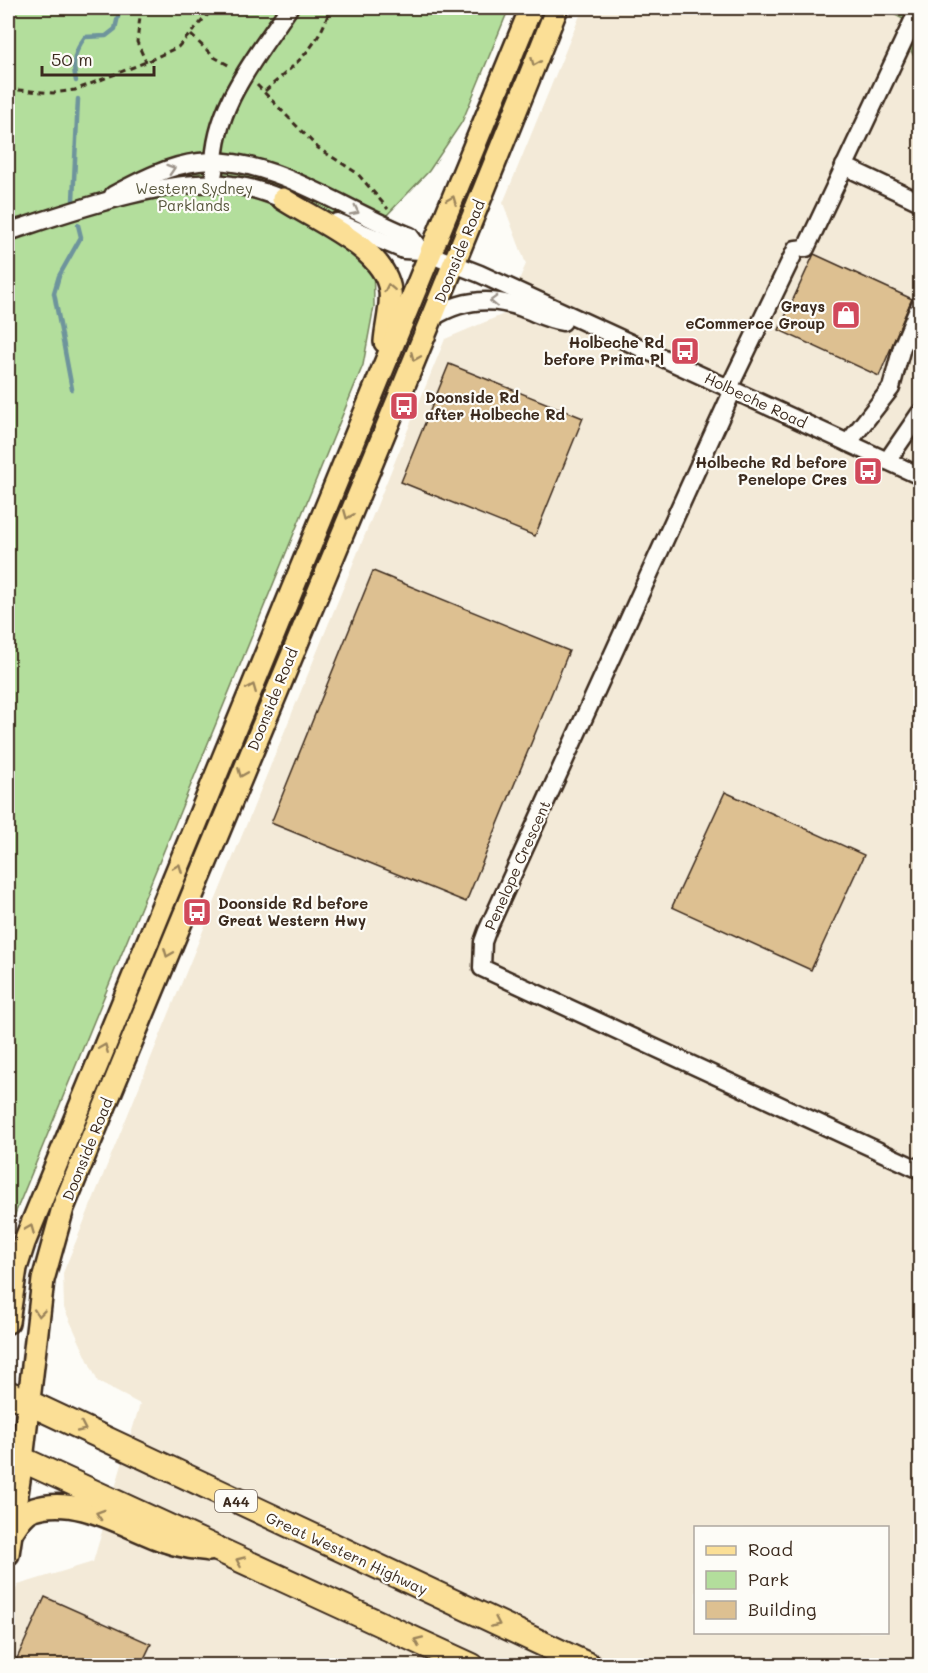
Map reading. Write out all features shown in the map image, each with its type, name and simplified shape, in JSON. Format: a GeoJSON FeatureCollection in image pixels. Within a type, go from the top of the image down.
{"type":"FeatureCollection","features":[{"type":"Feature","properties":{"kind":"highway","name":"Great Western Highway"},"geometry":{"type":"LineString","coordinates":[[8,1393],[590,1665]]}},
{"type":"Feature","properties":{"kind":"highway"},"geometry":{"type":"LineString","coordinates":[[15,1457],[472,1665]]}},
{"type":"Feature","properties":{"kind":"main road","name":"Doonside Road"},"geometry":{"type":"LineString","coordinates":[[8,1312],[24,1243],[382,366],[425,252],[531,8]]}},
{"type":"Feature","properties":{"kind":"main road","name":"Doonside Road"},"geometry":{"type":"LineString","coordinates":[[8,1554],[12,1532],[15,1457],[29,1403],[43,1280],[63,1208],[432,318],[557,8]]}},
{"type":"Feature","properties":{"kind":"main road"},"geometry":{"type":"LineString","coordinates":[[283,199],[369,254],[384,272],[391,298],[382,366]]}},
{"type":"Feature","properties":{"kind":"main road"},"geometry":{"type":"LineString","coordinates":[[12,1532],[21,1519],[34,1509],[74,1508],[108,1516],[169,1543],[216,1550]]}},
{"type":"Feature","properties":{"kind":"street"},"geometry":{"type":"LineString","coordinates":[[214,184],[213,161],[229,99],[289,8]]}},
{"type":"Feature","properties":{"kind":"street"},"geometry":{"type":"LineString","coordinates":[[731,389],[796,249],[806,248],[919,8]]}},
{"type":"Feature","properties":{"kind":"street"},"geometry":{"type":"LineString","coordinates":[[99,202],[141,180],[174,168],[213,161],[238,162],[267,170],[410,236],[425,252]]}},
{"type":"Feature","properties":{"kind":"street"},"geometry":{"type":"LineString","coordinates":[[844,166],[921,202]]}},
{"type":"Feature","properties":{"kind":"street"},"geometry":{"type":"LineString","coordinates":[[8,232],[99,202],[181,187],[214,184],[250,188],[283,199],[376,240],[404,250],[425,252]]}},
{"type":"Feature","properties":{"kind":"street","name":"Holbeche Road"},"geometry":{"type":"LineString","coordinates":[[425,252],[921,476]]}},
{"type":"Feature","properties":{"kind":"street","name":"Holbeche Road"},"geometry":{"type":"LineString","coordinates":[[432,318],[460,303],[504,302],[554,321],[590,326]]}},
{"type":"Feature","properties":{"kind":"street"},"geometry":{"type":"LineString","coordinates":[[848,443],[891,388],[902,347],[921,305]]}},
{"type":"Feature","properties":{"kind":"street","name":"Penelope Crescent"},"geometry":{"type":"LineString","coordinates":[[731,389],[487,931],[483,942],[482,968],[920,1170]]}},
{"type":"Feature","properties":{"kind":"street"},"geometry":{"type":"LineString","coordinates":[[887,461],[921,413]]}},
{"type":"Feature","properties":{"kind":"path"},"geometry":{"type":"LineString","coordinates":[[141,8],[137,42],[146,62]]}},
{"type":"Feature","properties":{"kind":"path"},"geometry":{"type":"LineString","coordinates":[[8,89],[53,93],[75,90],[178,47],[214,8]]}},
{"type":"Feature","properties":{"kind":"path"},"geometry":{"type":"LineString","coordinates":[[265,91],[299,61],[320,38],[330,8]]}},
{"type":"Feature","properties":{"kind":"path"},"geometry":{"type":"LineString","coordinates":[[191,35],[214,57],[265,91],[318,148],[357,173],[390,212]]}},
{"type":"Feature","properties":{"kind":"shaded area"},"geometry":{"type":"Polygon","coordinates":[[[583,8],[886,8],[903,19],[900,26],[920,70],[920,1665],[8,1666],[8,1610],[18,1585],[93,1562],[140,1404],[98,1382],[64,1308],[63,1273],[445,339],[504,314],[526,264],[503,203],[583,8]]]}},
{"type":"Feature","properties":{"kind":"green space","name":"Western Sydney Parklands"},"geometry":{"type":"Polygon","coordinates":[[[8,8],[509,8],[462,122],[429,171],[387,215],[373,246],[374,306],[363,365],[8,1231],[8,8]]]}},
{"type":"Feature","properties":{"kind":"green space"},"geometry":{"type":"Polygon","coordinates":[[[886,8],[920,8],[920,70],[900,26],[903,19],[886,8]]]}},
{"type":"Feature","properties":{"kind":"building","name":"Grays eCommerce Group"},"geometry":{"type":"Polygon","coordinates":[[[814,254],[912,299],[879,376],[779,330],[814,254]]]}},
{"type":"Feature","properties":{"kind":"building"},"geometry":{"type":"Polygon","coordinates":[[[449,364],[583,418],[535,536],[401,482],[449,364]]]}},
{"type":"Feature","properties":{"kind":"building"},"geometry":{"type":"Polygon","coordinates":[[[373,571],[569,651],[466,902],[271,823],[373,571]]]}},
{"type":"Feature","properties":{"kind":"building"},"geometry":{"type":"Polygon","coordinates":[[[725,792],[864,855],[811,970],[672,907],[725,792]]]}},
{"type":"Feature","properties":{"kind":"building"},"geometry":{"type":"Polygon","coordinates":[[[45,1597],[151,1644],[141,1665],[14,1665],[45,1597]]]}},
{"type":"Feature","properties":{"kind":"waterway"},"geometry":{"type":"LineString","coordinates":[[76,81],[75,58],[81,42],[85,37],[106,36],[115,29],[120,8]]}},
{"type":"Feature","properties":{"kind":"waterway"},"geometry":{"type":"LineString","coordinates":[[73,200],[78,99]]}},
{"type":"Feature","properties":{"kind":"waterway"},"geometry":{"type":"LineString","coordinates":[[72,389],[54,293],[59,276],[81,237],[78,225]]}},
{"type":"Feature","properties":{"kind":"place","name":"Grays eCommerce Group"},"geometry":{"type":"Point","coordinates":[846,315]}},
{"type":"Feature","properties":{"kind":"place","name":"Holbeche Rd before Prima Pl"},"geometry":{"type":"Point","coordinates":[685,351]}},
{"type":"Feature","properties":{"kind":"place","name":"Doonside Rd after Holbeche Rd"},"geometry":{"type":"Point","coordinates":[404,406]}},
{"type":"Feature","properties":{"kind":"place","name":"Holbeche Rd before Penelope Cres"},"geometry":{"type":"Point","coordinates":[868,471]}},
{"type":"Feature","properties":{"kind":"place","name":"Doonside Rd before Great Western Hwy"},"geometry":{"type":"Point","coordinates":[197,912]}}]}
